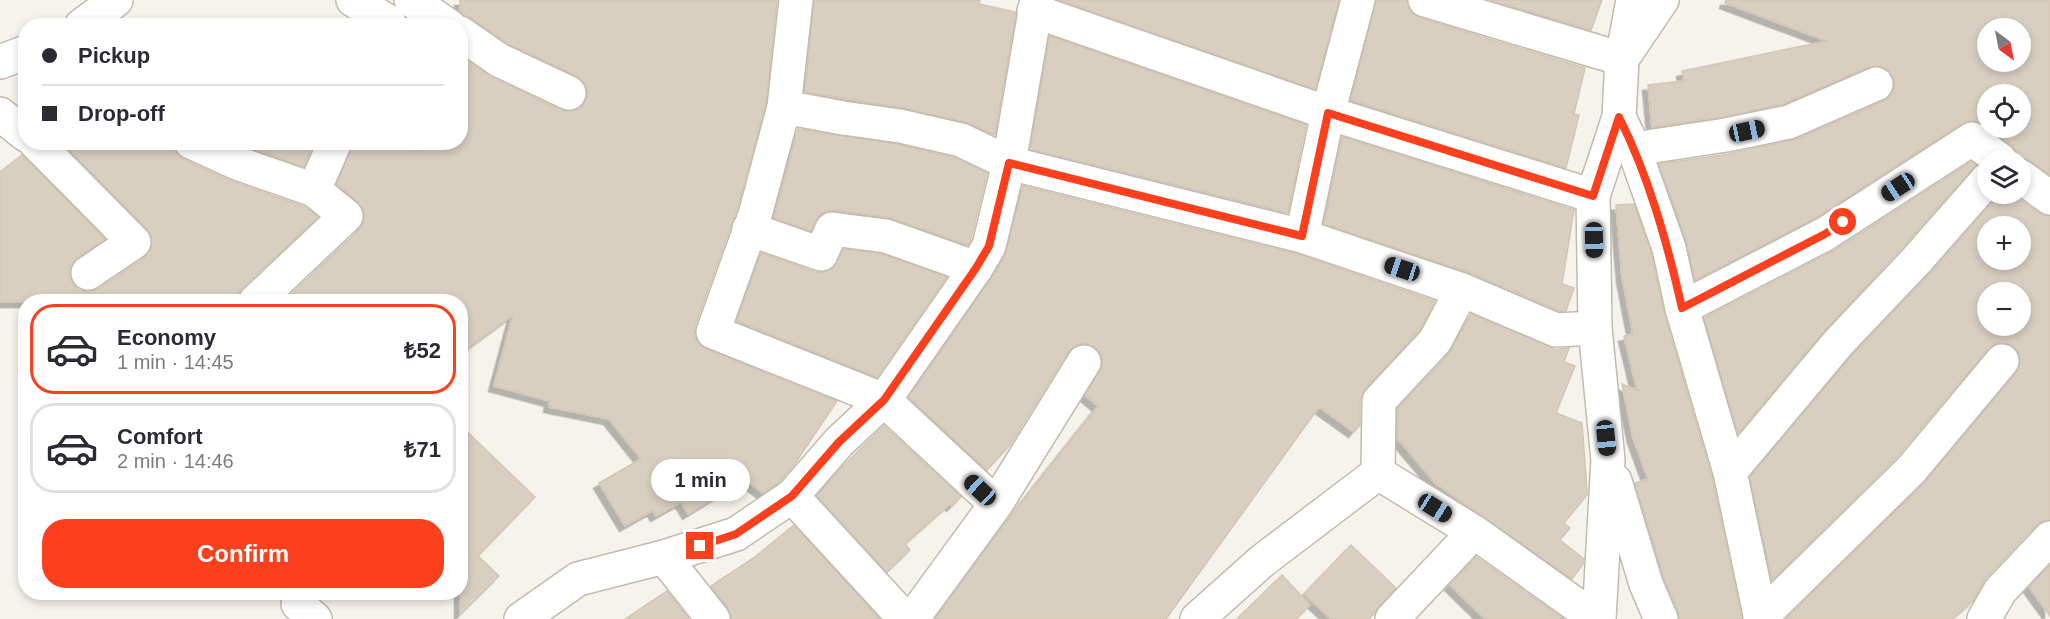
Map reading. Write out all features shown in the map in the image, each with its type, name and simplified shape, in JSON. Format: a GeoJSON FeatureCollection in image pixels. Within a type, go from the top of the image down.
{"type":"FeatureCollection","features":[{"type":"Feature","properties":{"kind":"street"},"geometry":{"type":"LineString","coordinates":[[92,18],[116,0]]}},
{"type":"Feature","properties":{"kind":"street"},"geometry":{"type":"LineString","coordinates":[[353,0],[419,18]]}},
{"type":"Feature","properties":{"kind":"street"},"geometry":{"type":"LineString","coordinates":[[796,0],[784,107],[749,229],[713,332],[884,400],[996,504]]}},
{"type":"Feature","properties":{"kind":"street"},"geometry":{"type":"LineString","coordinates":[[1302,236],[1328,113],[1358,0]]}},
{"type":"Feature","properties":{"kind":"street"},"geometry":{"type":"LineString","coordinates":[[1425,0],[1622,59]]}},
{"type":"Feature","properties":{"kind":"street"},"geometry":{"type":"LineString","coordinates":[[1598,619],[1608,460],[1595,328],[1593,196],[1619,117],[1622,59],[1633,0]]}},
{"type":"Feature","properties":{"kind":"street"},"geometry":{"type":"LineString","coordinates":[[1622,59],[1662,0]]}},
{"type":"Feature","properties":{"kind":"street"},"geometry":{"type":"LineString","coordinates":[[521,619],[578,579],[664,557],[736,534],[792,496],[839,442],[884,400],[989,246],[1009,163],[1035,5],[1328,113],[1593,196]]}},
{"type":"Feature","properties":{"kind":"street"},"geometry":{"type":"LineString","coordinates":[[468,38],[500,60],[569,93]]}},
{"type":"Feature","properties":{"kind":"street"},"geometry":{"type":"LineString","coordinates":[[0,62],[18,55]]}},
{"type":"Feature","properties":{"kind":"street"},"geometry":{"type":"LineString","coordinates":[[1634,148],[1726,135],[1789,122],[1876,84]]}},
{"type":"Feature","properties":{"kind":"street"},"geometry":{"type":"LineString","coordinates":[[784,107],[900,126],[961,140],[1009,163],[1302,236],[1462,290],[1556,330],[1595,328]]}},
{"type":"Feature","properties":{"kind":"street"},"geometry":{"type":"LineString","coordinates":[[0,114],[18,129]]}},
{"type":"Feature","properties":{"kind":"street"},"geometry":{"type":"LineString","coordinates":[[1619,117],[1634,148],[1668,248],[1682,308],[1730,472],[1761,619]]}},
{"type":"Feature","properties":{"kind":"street"},"geometry":{"type":"LineString","coordinates":[[1682,308],[1825,234],[1972,139],[1987,150]]}},
{"type":"Feature","properties":{"kind":"street"},"geometry":{"type":"LineString","coordinates":[[43,150],[134,242],[88,273]]}},
{"type":"Feature","properties":{"kind":"street"},"geometry":{"type":"LineString","coordinates":[[209,150],[237,163],[314,190],[346,216],[263,294]]}},
{"type":"Feature","properties":{"kind":"street"},"geometry":{"type":"LineString","coordinates":[[314,190],[332,150]]}},
{"type":"Feature","properties":{"kind":"street"},"geometry":{"type":"LineString","coordinates":[[2031,184],[2050,198]]}},
{"type":"Feature","properties":{"kind":"street"},"geometry":{"type":"LineString","coordinates":[[1730,472],[1839,342],[1915,262],[1977,192]]}},
{"type":"Feature","properties":{"kind":"street"},"geometry":{"type":"LineString","coordinates":[[749,229],[821,254],[832,229],[886,236],[976,268]]}},
{"type":"Feature","properties":{"kind":"street"},"geometry":{"type":"LineString","coordinates":[[1378,472],[1380,401],[1435,341],[1462,290]]}},
{"type":"Feature","properties":{"kind":"street"},"geometry":{"type":"LineString","coordinates":[[1761,619],[1911,470],[2002,361]]}},
{"type":"Feature","properties":{"kind":"street"},"geometry":{"type":"LineString","coordinates":[[912,619],[996,504],[1084,362]]}},
{"type":"Feature","properties":{"kind":"street"},"geometry":{"type":"LineString","coordinates":[[1608,460],[1646,584],[1660,619]]}},
{"type":"Feature","properties":{"kind":"street"},"geometry":{"type":"LineString","coordinates":[[1378,472],[1474,532],[1598,619]]}},
{"type":"Feature","properties":{"kind":"street"},"geometry":{"type":"LineString","coordinates":[[1197,619],[1262,561],[1378,472]]}},
{"type":"Feature","properties":{"kind":"street"},"geometry":{"type":"LineString","coordinates":[[792,496],[905,619]]}},
{"type":"Feature","properties":{"kind":"street"},"geometry":{"type":"LineString","coordinates":[[1392,619],[1474,532]]}},
{"type":"Feature","properties":{"kind":"street"},"geometry":{"type":"LineString","coordinates":[[1984,619],[2007,605],[2050,538]]}},
{"type":"Feature","properties":{"kind":"street"},"geometry":{"type":"LineString","coordinates":[[664,557],[713,619]]}},
{"type":"Feature","properties":{"kind":"building"},"geometry":{"type":"Polygon","coordinates":[[[460,0],[777,0],[766,104],[737,209],[695,326],[694,335],[698,343],[706,349],[837,401],[794,465],[779,482],[763,493],[744,479],[688,514],[681,502],[656,516],[653,510],[625,526],[599,483],[641,459],[609,419],[549,407],[550,401],[494,386],[513,315],[468,348],[468,294],[291,294],[359,230],[364,221],[364,211],[358,202],[337,184],[350,150],[468,150],[468,61],[491,77],[561,110],[571,112],[580,108],[586,101],[588,91],[584,82],[577,76],[508,44],[460,11],[460,0]]]}},
{"type":"Feature","properties":{"kind":"building"},"geometry":{"type":"Polygon","coordinates":[[[814,0],[980,0],[979,4],[1016,12],[995,135],[965,122],[904,108],[805,92],[814,0]]]}},
{"type":"Feature","properties":{"kind":"building"},"geometry":{"type":"Polygon","coordinates":[[[1059,0],[1339,0],[1315,89],[1059,0]]]}},
{"type":"Feature","properties":{"kind":"building"},"geometry":{"type":"Polygon","coordinates":[[[1376,0],[1407,0],[1411,12],[1420,18],[1585,68],[1574,114],[1579,115],[1566,168],[1351,100],[1376,0]]]}},
{"type":"Feature","properties":{"kind":"building"},"geometry":{"type":"Polygon","coordinates":[[[1490,0],[1602,0],[1591,30],[1490,0]]]}},
{"type":"Feature","properties":{"kind":"building"},"geometry":{"type":"Polygon","coordinates":[[[1726,0],[2050,0],[2050,175],[2031,161],[2031,150],[2016,150],[2002,138],[2031,138],[2031,84],[1977,84],[1977,122],[1973,120],[1962,123],[1816,218],[1695,280],[1687,242],[1659,164],[1729,154],[1797,139],[1884,101],[1891,95],[1895,86],[1893,77],[1888,69],[1879,66],[1869,67],[1783,104],[1723,117],[1652,127],[1648,85],[1684,81],[1682,71],[1827,41],[1725,3],[1726,0]]]}},
{"type":"Feature","properties":{"kind":"building"},"geometry":{"type":"Polygon","coordinates":[[[1050,36],[1306,125],[1288,213],[1030,149],[1050,36]]]}},
{"type":"Feature","properties":{"kind":"building"},"geometry":{"type":"Polygon","coordinates":[[[798,129],[897,144],[955,158],[987,173],[968,245],[888,217],[834,210],[822,213],[815,221],[811,231],[774,218],[798,129]]]}},
{"type":"Feature","properties":{"kind":"building"},"geometry":{"type":"Polygon","coordinates":[[[1342,137],[1574,210],[1562,284],[1574,288],[1566,311],[1559,311],[1468,272],[1324,224],[1342,137]]]}},
{"type":"Feature","properties":{"kind":"building"},"geometry":{"type":"Polygon","coordinates":[[[70,150],[174,150],[183,159],[231,181],[305,207],[318,217],[238,294],[18,294],[18,302],[0,302],[0,172],[22,155],[105,239],[71,264],[69,275],[79,290],[89,292],[98,289],[144,258],[151,249],[152,238],[147,229],[70,150]]]}},
{"type":"Feature","properties":{"kind":"building"},"geometry":{"type":"Polygon","coordinates":[[[258,150],[311,150],[304,167],[258,150]]]}},
{"type":"Feature","properties":{"kind":"building"},"geometry":{"type":"Polygon","coordinates":[[[1971,162],[1976,165],[1825,330],[1738,433],[1704,318],[1835,250],[1971,162]]]}},
{"type":"Feature","properties":{"kind":"building"},"geometry":{"type":"Polygon","coordinates":[[[1023,186],[1297,254],[1435,301],[1420,330],[1365,389],[1360,401],[1360,425],[1354,432],[1319,407],[1166,619],[935,619],[999,531],[1098,406],[1085,395],[1100,371],[1103,363],[1101,354],[1093,346],[1085,343],[1076,345],[1068,352],[1010,445],[987,470],[909,397],[1005,256],[1023,186]]]}},
{"type":"Feature","properties":{"kind":"building"},"geometry":{"type":"Polygon","coordinates":[[[1634,204],[1651,253],[1664,313],[1712,477],[1742,619],[1679,619],[1635,483],[1648,479],[1633,438],[1622,384],[1637,390],[1624,336],[1633,334],[1622,277],[1616,205],[1634,204]]]}},
{"type":"Feature","properties":{"kind":"building"},"geometry":{"type":"Polygon","coordinates":[[[1991,204],[2026,204],[2039,213],[2050,216],[2050,520],[2044,520],[2036,525],[1986,578],[1973,601],[1952,619],[1786,619],[1925,482],[2016,373],[2020,364],[2019,354],[2014,346],[2006,343],[1996,343],[1988,349],[1897,457],[1772,580],[1750,477],[1853,354],[1929,275],[1977,220],[1977,270],[2031,270],[2031,216],[1981,216],[1991,204]]]}},
{"type":"Feature","properties":{"kind":"building"},"geometry":{"type":"Polygon","coordinates":[[[844,249],[882,254],[947,277],[877,377],[737,321],[761,253],[823,273],[833,268],[844,249]]]}},
{"type":"Feature","properties":{"kind":"building"},"geometry":{"type":"Polygon","coordinates":[[[1471,314],[1554,348],[1554,350],[1569,348],[1564,362],[1575,366],[1556,413],[1582,423],[1587,490],[1587,495],[1564,523],[1570,528],[1560,540],[1584,559],[1572,579],[1435,483],[1397,438],[1398,408],[1449,354],[1471,314]]]}},
{"type":"Feature","properties":{"kind":"building"},"geometry":{"type":"Polygon","coordinates":[[[884,426],[961,497],[905,544],[910,550],[887,572],[817,496],[838,471],[884,426]]]}},
{"type":"Feature","properties":{"kind":"building"},"geometry":{"type":"Polygon","coordinates":[[[468,433],[535,497],[478,556],[499,576],[460,615],[460,600],[468,600],[468,433]]]}},
{"type":"Feature","properties":{"kind":"building"},"geometry":{"type":"Polygon","coordinates":[[[794,525],[880,619],[731,619],[728,607],[711,586],[755,557],[794,525]]]}},
{"type":"Feature","properties":{"kind":"building"},"geometry":{"type":"Polygon","coordinates":[[[1351,545],[1396,588],[1369,619],[1331,619],[1304,594],[1351,545]]]}},
{"type":"Feature","properties":{"kind":"building"},"geometry":{"type":"Polygon","coordinates":[[[1476,557],[1564,619],[1485,619],[1450,585],[1476,557]]]}},
{"type":"Feature","properties":{"kind":"building"},"geometry":{"type":"Polygon","coordinates":[[[2050,565],[2050,616],[2029,587],[2050,565]]]}},
{"type":"Feature","properties":{"kind":"building"},"geometry":{"type":"Polygon","coordinates":[[[1282,575],[1310,605],[1296,619],[1237,619],[1282,575]]]}},
{"type":"Feature","properties":{"kind":"building"},"geometry":{"type":"Polygon","coordinates":[[[667,591],[689,619],[625,619],[667,591]]]}},
{"type":"Feature","properties":{"kind":"route"},"geometry":{"type":"LineString","coordinates":[[700,546],[736,534],[792,496],[839,442],[884,400],[989,246],[1009,163],[1302,236],[1328,113],[1593,196],[1619,117],[1634,148],[1668,248],[1682,308],[1825,234],[1843,222]]}}]}
